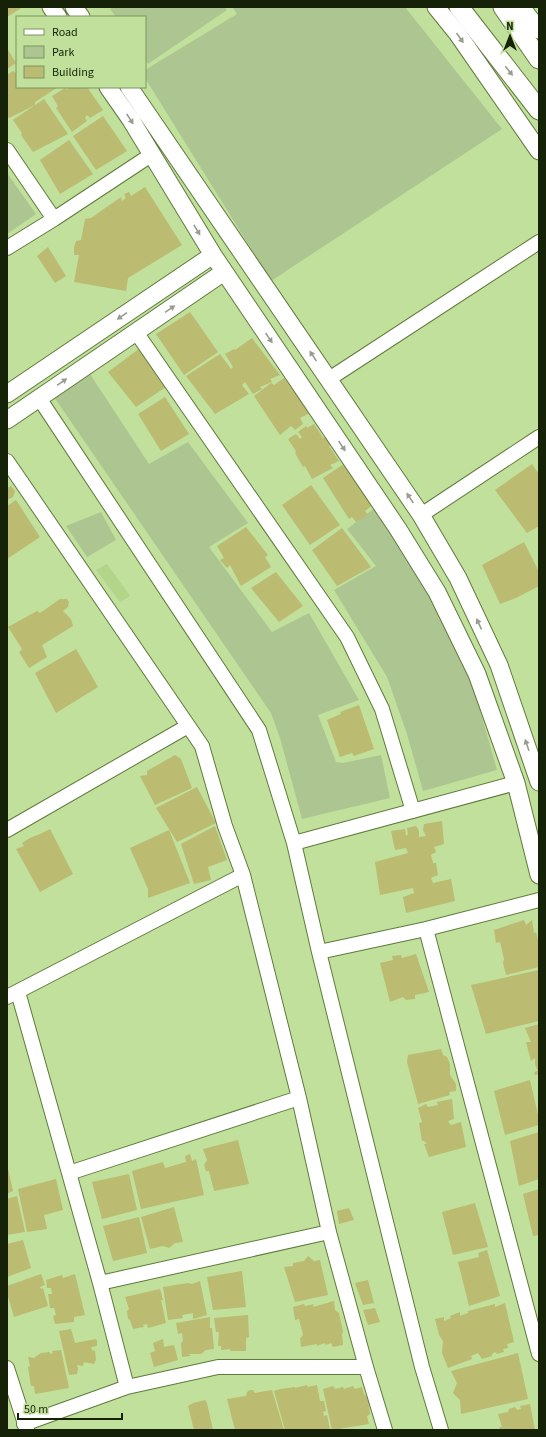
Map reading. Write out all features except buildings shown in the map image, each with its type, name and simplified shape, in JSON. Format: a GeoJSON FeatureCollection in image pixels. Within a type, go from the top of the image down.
{"type":"FeatureCollection","features":[{"type":"Feature","properties":{"kind":"main road"},"geometry":{"type":"LineString","coordinates":[[460,7],[539,110]]}},
{"type":"Feature","properties":{"kind":"main road"},"geometry":{"type":"LineString","coordinates":[[503,7],[539,59]]}},
{"type":"Feature","properties":{"kind":"street"},"geometry":{"type":"LineString","coordinates":[[51,7],[57,16]]}},
{"type":"Feature","properties":{"kind":"street"},"geometry":{"type":"LineString","coordinates":[[74,7],[80,16]]}},
{"type":"Feature","properties":{"kind":"street"},"geometry":{"type":"LineString","coordinates":[[436,7],[457,33],[539,151]]}},
{"type":"Feature","properties":{"kind":"street"},"geometry":{"type":"LineString","coordinates":[[521,7],[539,30]]}},
{"type":"Feature","properties":{"kind":"street"},"geometry":{"type":"LineString","coordinates":[[109,88],[131,120],[151,155],[224,272],[398,529],[437,592],[477,674],[516,783],[539,875]]}},
{"type":"Feature","properties":{"kind":"street"},"geometry":{"type":"LineString","coordinates":[[130,88],[421,514],[458,578],[499,665],[539,782]]}},
{"type":"Feature","properties":{"kind":"street"},"geometry":{"type":"LineString","coordinates":[[7,150],[54,219]]}},
{"type":"Feature","properties":{"kind":"street"},"geometry":{"type":"LineString","coordinates":[[7,248],[151,155]]}},
{"type":"Feature","properties":{"kind":"street"},"geometry":{"type":"LineString","coordinates":[[329,379],[539,242]]}},
{"type":"Feature","properties":{"kind":"street"},"geometry":{"type":"LineString","coordinates":[[7,394],[213,255]]}},
{"type":"Feature","properties":{"kind":"street"},"geometry":{"type":"LineString","coordinates":[[7,420],[224,272]]}},
{"type":"Feature","properties":{"kind":"street"},"geometry":{"type":"LineString","coordinates":[[136,332],[347,637],[382,709],[413,811]]}},
{"type":"Feature","properties":{"kind":"street"},"geometry":{"type":"LineString","coordinates":[[39,398],[259,730],[294,843],[319,952],[422,1367],[441,1430]]}},
{"type":"Feature","properties":{"kind":"street"},"geometry":{"type":"LineString","coordinates":[[421,514],[538,439]]}},
{"type":"Feature","properties":{"kind":"street"},"geometry":{"type":"LineString","coordinates":[[7,461],[202,746],[225,826],[243,875],[299,1098],[329,1232],[385,1430]]}},
{"type":"Feature","properties":{"kind":"street"},"geometry":{"type":"LineString","coordinates":[[7,830],[188,726]]}},
{"type":"Feature","properties":{"kind":"street"},"geometry":{"type":"LineString","coordinates":[[294,843],[516,783]]}},
{"type":"Feature","properties":{"kind":"street"},"geometry":{"type":"LineString","coordinates":[[127,1387],[69,1173],[12,995],[243,875]]}},
{"type":"Feature","properties":{"kind":"street"},"geometry":{"type":"LineString","coordinates":[[319,952],[426,929],[539,900]]}},
{"type":"Feature","properties":{"kind":"street"},"geometry":{"type":"LineString","coordinates":[[426,929],[539,1354]]}},
{"type":"Feature","properties":{"kind":"street"},"geometry":{"type":"LineString","coordinates":[[69,1173],[299,1098]]}},
{"type":"Feature","properties":{"kind":"street"},"geometry":{"type":"LineString","coordinates":[[100,1283],[329,1232]]}},
{"type":"Feature","properties":{"kind":"street"},"geometry":{"type":"LineString","coordinates":[[7,1368],[26,1427],[127,1387],[218,1367],[366,1367]]}},
{"type":"Feature","properties":{"kind":"shaded area"},"geometry":{"type":"Polygon","coordinates":[[[107,564],[130,596],[120,602],[96,570],[107,564]]]}},
{"type":"Feature","properties":{"kind":"green space"},"geometry":{"type":"Polygon","coordinates":[[[114,7],[224,7],[227,10],[148,64],[146,61],[146,16],[115,16],[110,9],[114,7]]]}},
{"type":"Feature","properties":{"kind":"green space"},"geometry":{"type":"Polygon","coordinates":[[[232,7],[405,7],[502,129],[271,281],[146,80],[146,69],[237,14],[232,7]]]}},
{"type":"Feature","properties":{"kind":"green space"},"geometry":{"type":"Polygon","coordinates":[[[7,173],[36,214],[7,234],[7,173]]]}},
{"type":"Feature","properties":{"kind":"green space"},"geometry":{"type":"Polygon","coordinates":[[[88,371],[149,464],[188,442],[248,523],[209,547],[272,632],[309,613],[359,700],[318,715],[336,762],[343,763],[381,755],[390,798],[302,819],[280,738],[271,713],[54,397],[88,371]]]}},
{"type":"Feature","properties":{"kind":"green space"},"geometry":{"type":"Polygon","coordinates":[[[376,507],[447,625],[476,696],[497,770],[423,791],[407,734],[387,677],[334,590],[376,566],[347,529],[376,507]]]}},
{"type":"Feature","properties":{"kind":"green space"},"geometry":{"type":"Polygon","coordinates":[[[101,512],[116,540],[87,557],[66,526],[101,512]]]}}]}
